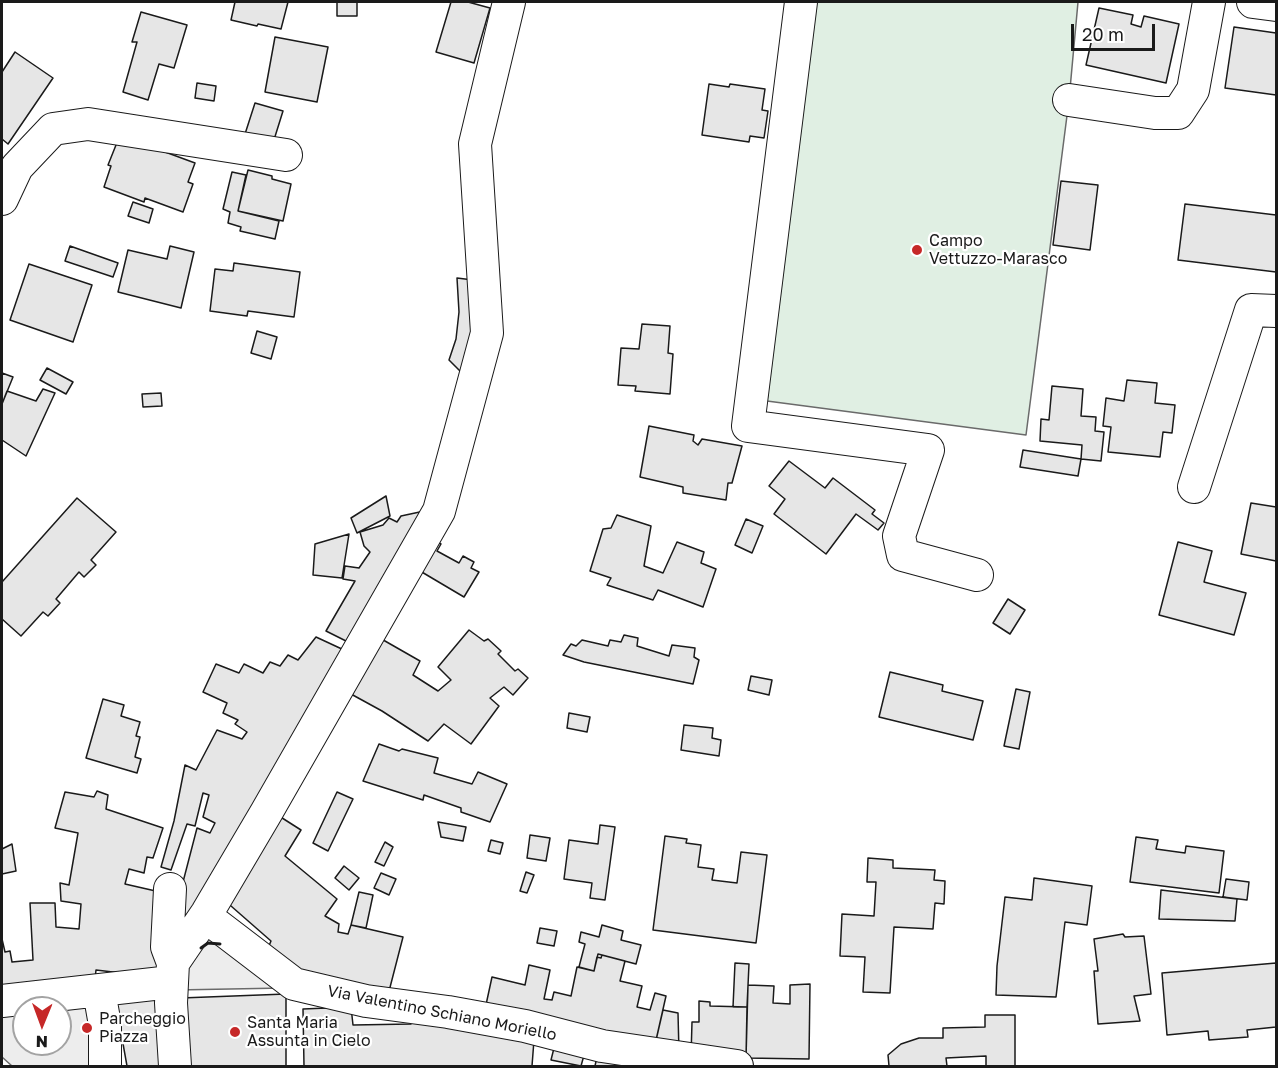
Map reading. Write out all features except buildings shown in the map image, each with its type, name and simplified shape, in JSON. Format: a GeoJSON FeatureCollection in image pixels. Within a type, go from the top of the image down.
{"type":"FeatureCollection","features":[{"type":"Feature","properties":{"kind":"street"},"geometry":{"type":"LineString","coordinates":[[2,1001],[99,991],[172,972],[438,512],[487,333],[476,144],[509,2]]}},
{"type":"Feature","properties":{"kind":"street"},"geometry":{"type":"LineString","coordinates":[[801,2],[748,426],[928,450],[899,536],[903,555],[977,575]]}},
{"type":"Feature","properties":{"kind":"street"},"geometry":{"type":"LineString","coordinates":[[1069,100],[1155,113],[1178,113],[1193,90],[1209,2]]}},
{"type":"Feature","properties":{"kind":"street"},"geometry":{"type":"LineString","coordinates":[[1253,2],[1276,5]]}},
{"type":"Feature","properties":{"kind":"street"},"geometry":{"type":"LineString","coordinates":[[2,200],[17,166],[53,129],[88,124],[286,155]]}},
{"type":"Feature","properties":{"kind":"street"},"geometry":{"type":"LineString","coordinates":[[1194,487],[1251,310],[1276,311]]}},
{"type":"Feature","properties":{"kind":"street"},"geometry":{"type":"LineString","coordinates":[[170,889],[167,947],[172,972],[175,1066]]}},
{"type":"Feature","properties":{"kind":"street","name":"Via Valentino Schiano Moriello"},"geometry":{"type":"LineString","coordinates":[[205,916],[294,984],[366,1001],[448,1012],[525,1026],[602,1046],[737,1066]]}},
{"type":"Feature","properties":{"kind":"street"},"geometry":{"type":"LineString","coordinates":[[99,991],[105,1025],[105,1066]]}},
{"type":"Feature","properties":{"kind":"green space","name":"Campo Vettuzzo-Marasco"},"geometry":{"type":"Polygon","coordinates":[[[812,2],[1078,2],[1069,100],[1026,435],[767,401],[812,2]]]}},
{"type":"Feature","properties":{"kind":"shaded area"},"geometry":{"type":"Polygon","coordinates":[[[208,943],[229,944],[284,988],[176,990],[193,953],[208,943]]]}},
{"type":"Feature","properties":{"kind":"shaded area","name":"Parcheggio Piazza"},"geometry":{"type":"Polygon","coordinates":[[[109,1000],[119,1066],[12,1066],[2,1057],[2,1013],[12,1012],[12,1056],[72,1056],[72,1006],[109,1000]]]}},
{"type":"Feature","properties":{"kind":"wall"},"geometry":{"type":"LineString","coordinates":[[201,948],[208,943],[220,944]]}},
{"type":"Feature","properties":{"kind":"place","name":"Campo Vettuzzo-Marasco"},"geometry":{"type":"Point","coordinates":[917,250]}},
{"type":"Feature","properties":{"kind":"place","name":"Parcheggio Piazza"},"geometry":{"type":"Point","coordinates":[87,1028]}},
{"type":"Feature","properties":{"kind":"place","name":"Santa Maria Assunta in Cielo"},"geometry":{"type":"Point","coordinates":[235,1032]}}]}
